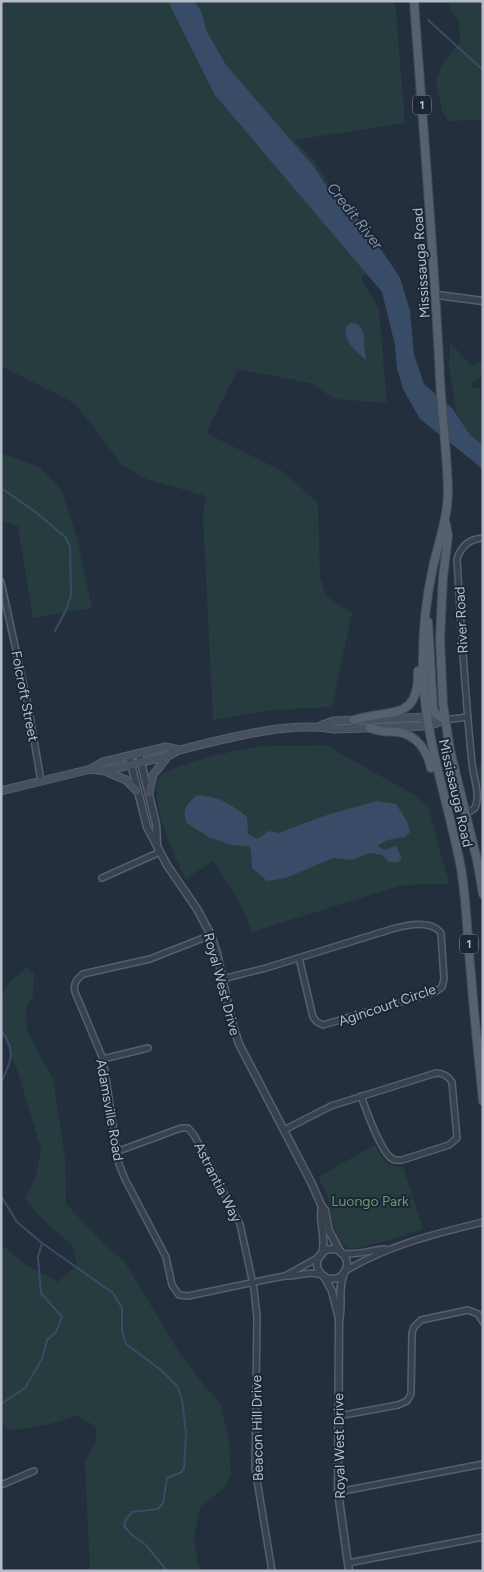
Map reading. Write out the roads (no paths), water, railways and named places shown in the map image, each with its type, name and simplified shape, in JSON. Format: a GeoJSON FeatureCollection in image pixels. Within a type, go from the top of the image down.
{"type":"FeatureCollection","features":[{"type":"Feature","properties":{"kind":"main road","name":"Mississauga Road"},"geometry":{"type":"LineString","coordinates":[[414,1],[437,295],[440,383],[448,494],[445,522],[434,563],[425,614],[423,679],[428,726],[457,850],[466,901],[470,970],[483,1101]]}},
{"type":"Feature","properties":{"kind":"main road","name":"Mississauga Road"},"geometry":{"type":"LineString","coordinates":[[445,522],[448,536],[443,577],[440,639],[445,720],[450,750],[477,860],[483,894]]}},
{"type":"Feature","properties":{"kind":"main road"},"geometry":{"type":"LineString","coordinates":[[425,614],[429,626],[433,708],[435,713],[445,720]]}},
{"type":"Feature","properties":{"kind":"main road"},"geometry":{"type":"LineString","coordinates":[[354,720],[368,715],[394,713],[402,710],[410,703],[417,692],[418,641],[424,631]]}},
{"type":"Feature","properties":{"kind":"main road"},"geometry":{"type":"LineString","coordinates":[[105,771],[168,756],[179,750],[256,732],[320,726],[333,721],[427,717],[445,720]]}},
{"type":"Feature","properties":{"kind":"main road"},"geometry":{"type":"LineString","coordinates":[[320,726],[334,729],[428,726],[445,720]]}},
{"type":"Feature","properties":{"kind":"main road"},"geometry":{"type":"LineString","coordinates":[[370,728],[382,732],[400,732],[413,738],[427,755],[435,785],[442,788]]}},
{"type":"Feature","properties":{"kind":"main road"},"geometry":{"type":"LineString","coordinates":[[1,791],[91,769],[103,762],[129,756],[166,748],[179,750]]}},
{"type":"Feature","properties":{"kind":"main road"},"geometry":{"type":"LineString","coordinates":[[149,793],[153,775],[168,756]]}},
{"type":"Feature","properties":{"kind":"main road"},"geometry":{"type":"LineString","coordinates":[[91,769],[105,771],[126,780],[138,790]]}},
{"type":"Feature","properties":{"kind":"street"},"geometry":{"type":"LineString","coordinates":[[437,295],[483,301]]}},
{"type":"Feature","properties":{"kind":"street","name":"River Road"},"geometry":{"type":"LineString","coordinates":[[466,814],[476,808],[477,795],[467,717],[457,559],[466,543],[483,538]]}},
{"type":"Feature","properties":{"kind":"street","name":"Folcroft Street"},"geometry":{"type":"LineString","coordinates":[[1,582],[28,705],[41,781]]}},
{"type":"Feature","properties":{"kind":"street"},"geometry":{"type":"LineString","coordinates":[[445,720],[467,717]]}},
{"type":"Feature","properties":{"kind":"street","name":"Royal West Drive"},"geometry":{"type":"LineString","coordinates":[[139,754],[156,824],[157,844]]}},
{"type":"Feature","properties":{"kind":"street","name":"Royal West Drive"},"geometry":{"type":"LineString","coordinates":[[129,756],[147,827],[177,881],[197,908],[211,935],[217,953],[231,1019],[239,1044],[312,1184],[322,1208],[325,1210],[329,1231],[341,1253]]}},
{"type":"Feature","properties":{"kind":"street"},"geometry":{"type":"LineString","coordinates":[[102,878],[160,852]]}},
{"type":"Feature","properties":{"kind":"street","name":"Agincourt Circle"},"geometry":{"type":"LineString","coordinates":[[222,979],[266,968],[398,927],[416,925],[434,926],[442,936],[444,983],[435,992],[323,1025],[313,1017],[299,958]]}},
{"type":"Feature","properties":{"kind":"street","name":"Adamsville Road"},"geometry":{"type":"LineString","coordinates":[[211,935],[156,958],[84,974],[78,978],[75,984],[75,992],[103,1059],[119,1164],[166,1257],[172,1285],[176,1292],[183,1296],[253,1284],[307,1272],[323,1276]]}},
{"type":"Feature","properties":{"kind":"street"},"geometry":{"type":"LineString","coordinates":[[103,1059],[148,1048]]}},
{"type":"Feature","properties":{"kind":"street"},"geometry":{"type":"LineString","coordinates":[[284,1130],[320,1110],[361,1096],[436,1073],[443,1074],[452,1082],[457,1138],[450,1145],[402,1160],[395,1160],[386,1152],[370,1121],[361,1096]]}},
{"type":"Feature","properties":{"kind":"street","name":"Astrantia Way"},"geometry":{"type":"LineString","coordinates":[[116,1152],[184,1127],[191,1131],[240,1224],[253,1284]]}},
{"type":"Feature","properties":{"kind":"street","name":"Royal West Drive"},"geometry":{"type":"LineString","coordinates":[[322,1208],[320,1212],[325,1239],[322,1255]]}},
{"type":"Feature","properties":{"kind":"street"},"geometry":{"type":"LineString","coordinates":[[390,1248],[351,1255],[334,1250],[322,1255],[318,1265],[323,1276],[332,1279],[341,1276],[362,1261],[390,1248],[444,1231],[483,1222]]}},
{"type":"Feature","properties":{"kind":"street"},"geometry":{"type":"LineString","coordinates":[[341,1253],[346,1260],[345,1272]]}},
{"type":"Feature","properties":{"kind":"street","name":"Adamsville Road"},"geometry":{"type":"LineString","coordinates":[[285,1276],[322,1255]]}},
{"type":"Feature","properties":{"kind":"street","name":"Royal West Drive"},"geometry":{"type":"LineString","coordinates":[[345,1272],[339,1290],[341,1309],[339,1320],[338,1492],[350,1571]]}},
{"type":"Feature","properties":{"kind":"street","name":"Royal West Drive"},"geometry":{"type":"LineString","coordinates":[[323,1276],[332,1291],[339,1320]]}},
{"type":"Feature","properties":{"kind":"street","name":"Beacon Hill Drive"},"geometry":{"type":"LineString","coordinates":[[253,1284],[256,1317],[255,1468],[272,1571]]}},
{"type":"Feature","properties":{"kind":"street"},"geometry":{"type":"LineString","coordinates":[[338,1416],[398,1405],[410,1398],[412,1333],[414,1327],[421,1320],[468,1310],[478,1314],[483,1322]]}},
{"type":"Feature","properties":{"kind":"street"},"geometry":{"type":"LineString","coordinates":[[338,1492],[483,1464]]}},
{"type":"Feature","properties":{"kind":"street"},"geometry":{"type":"LineString","coordinates":[[1,1485],[34,1472]]}},
{"type":"Feature","properties":{"kind":"street"},"geometry":{"type":"LineString","coordinates":[[348,1563],[483,1537]]}},
{"type":"Feature","properties":{"kind":"water","name":"Credit River"},"geometry":{"type":"Polygon","coordinates":[[[168,1],[194,1],[201,11],[207,32],[226,65],[314,167],[327,187],[356,216],[389,261],[400,278],[410,311],[414,355],[424,384],[452,408],[470,435],[483,445],[483,471],[420,419],[403,389],[382,292],[215,95],[168,1]]]}},
{"type":"Feature","properties":{"kind":"water"},"geometry":{"type":"Polygon","coordinates":[[[351,323],[361,327],[364,336],[366,360],[351,346],[347,338],[346,327],[351,323]]]}},
{"type":"Feature","properties":{"kind":"water"},"geometry":{"type":"Polygon","coordinates":[[[197,795],[218,799],[241,812],[247,817],[248,834],[257,839],[269,831],[278,833],[330,814],[377,801],[396,804],[408,823],[410,832],[405,837],[387,840],[377,846],[384,850],[396,846],[402,858],[398,862],[389,862],[382,855],[370,853],[352,860],[333,858],[286,878],[267,881],[252,868],[249,846],[232,845],[210,838],[187,823],[185,818],[186,808],[197,795]]]}},
{"type":"Feature","properties":{"kind":"waterway"},"geometry":{"type":"LineString","coordinates":[[428,20],[483,70]]}},
{"type":"Feature","properties":{"kind":"waterway"},"geometry":{"type":"LineString","coordinates":[[1,488],[37,513],[65,537],[70,546],[71,595],[66,610],[55,631]]}},
{"type":"Feature","properties":{"kind":"waterway"},"geometry":{"type":"LineString","coordinates":[[1,1031],[11,1050],[10,1062],[1,1083]]}},
{"type":"Feature","properties":{"kind":"waterway"},"geometry":{"type":"LineString","coordinates":[[1,1196],[17,1222],[42,1243],[113,1293],[122,1308],[122,1331],[126,1344],[161,1370],[177,1386],[182,1399],[186,1434],[184,1469],[180,1473],[167,1478],[163,1503],[158,1509],[132,1512],[126,1519],[124,1526],[132,1535],[146,1545],[167,1571]]}},
{"type":"Feature","properties":{"kind":"waterway"},"geometry":{"type":"LineString","coordinates":[[1,1404],[25,1388],[42,1359],[47,1340],[56,1332],[62,1317],[41,1293],[38,1257],[42,1243]]}},
{"type":"Feature","properties":{"kind":"park label","name":"Luongo Park"},"geometry":{"type":"Point","coordinates":[370,1201]}}]}
